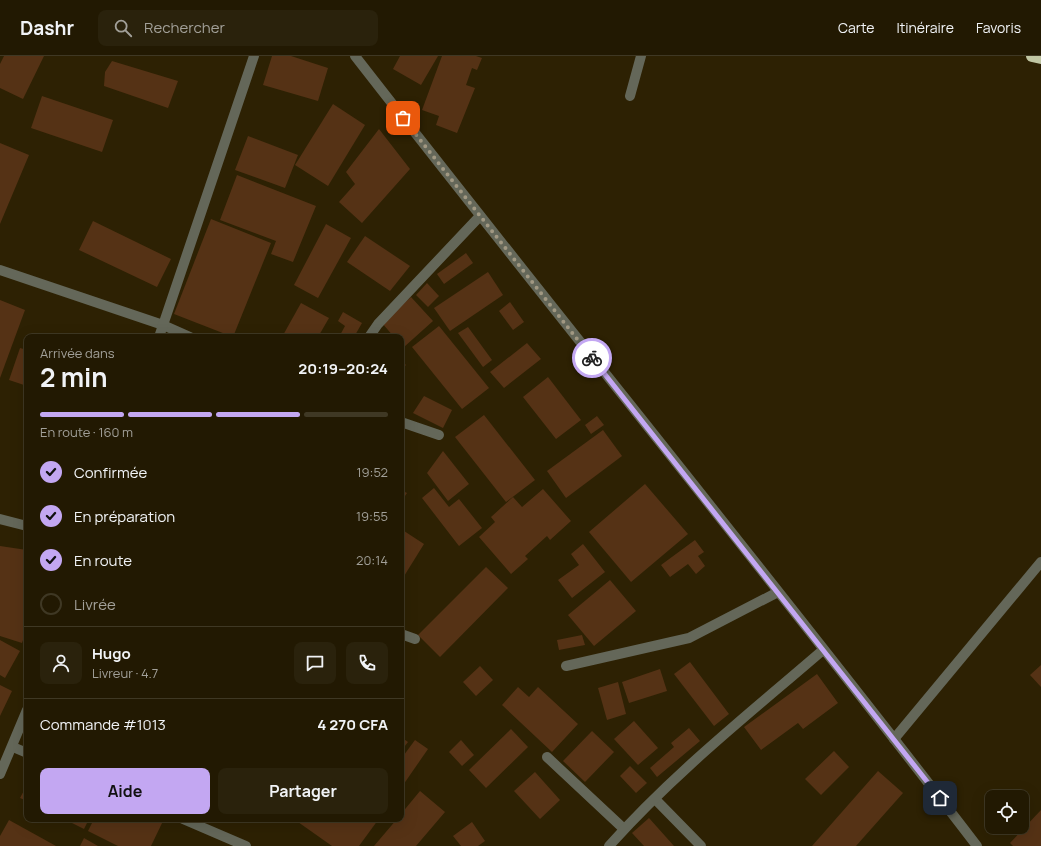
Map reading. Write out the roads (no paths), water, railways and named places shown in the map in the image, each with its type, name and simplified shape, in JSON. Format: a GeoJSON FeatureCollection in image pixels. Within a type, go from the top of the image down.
{"type":"FeatureCollection","features":[{"type":"Feature","properties":{"kind":"highway"},"geometry":{"type":"LineString","coordinates":[[1032,56],[1041,58]]}},
{"type":"Feature","properties":{"kind":"street"},"geometry":{"type":"LineString","coordinates":[[160,334],[254,56]]}},
{"type":"Feature","properties":{"kind":"street"},"geometry":{"type":"LineString","coordinates":[[356,56],[480,216],[894,739],[976,846]]}},
{"type":"Feature","properties":{"kind":"street"},"geometry":{"type":"LineString","coordinates":[[630,96],[641,56]]}},
{"type":"Feature","properties":{"kind":"street"},"geometry":{"type":"LineString","coordinates":[[371,334],[378,324],[480,216]]}},
{"type":"Feature","properties":{"kind":"street"},"geometry":{"type":"LineString","coordinates":[[0,270],[163,325],[183,334]]}},
{"type":"Feature","properties":{"kind":"street"},"geometry":{"type":"LineString","coordinates":[[404,423],[439,436]]}},
{"type":"Feature","properties":{"kind":"street"},"geometry":{"type":"LineString","coordinates":[[0,518],[24,525]]}},
{"type":"Feature","properties":{"kind":"street"},"geometry":{"type":"LineString","coordinates":[[894,739],[1041,562]]}},
{"type":"Feature","properties":{"kind":"street"},"geometry":{"type":"LineString","coordinates":[[566,666],[689,638],[778,592]]}},
{"type":"Feature","properties":{"kind":"street"},"geometry":{"type":"LineString","coordinates":[[404,635],[415,639]]}},
{"type":"Feature","properties":{"kind":"street"},"geometry":{"type":"LineString","coordinates":[[609,846],[624,829],[714,744],[823,650]]}},
{"type":"Feature","properties":{"kind":"street"},"geometry":{"type":"LineString","coordinates":[[0,774],[13,747],[24,718]]}},
{"type":"Feature","properties":{"kind":"street"},"geometry":{"type":"LineString","coordinates":[[13,747],[24,752]]}},
{"type":"Feature","properties":{"kind":"street"},"geometry":{"type":"LineString","coordinates":[[547,757],[624,829]]}},
{"type":"Feature","properties":{"kind":"street"},"geometry":{"type":"LineString","coordinates":[[655,799],[701,846]]}},
{"type":"Feature","properties":{"kind":"street"},"geometry":{"type":"LineString","coordinates":[[190,822],[246,846]]}}]}
